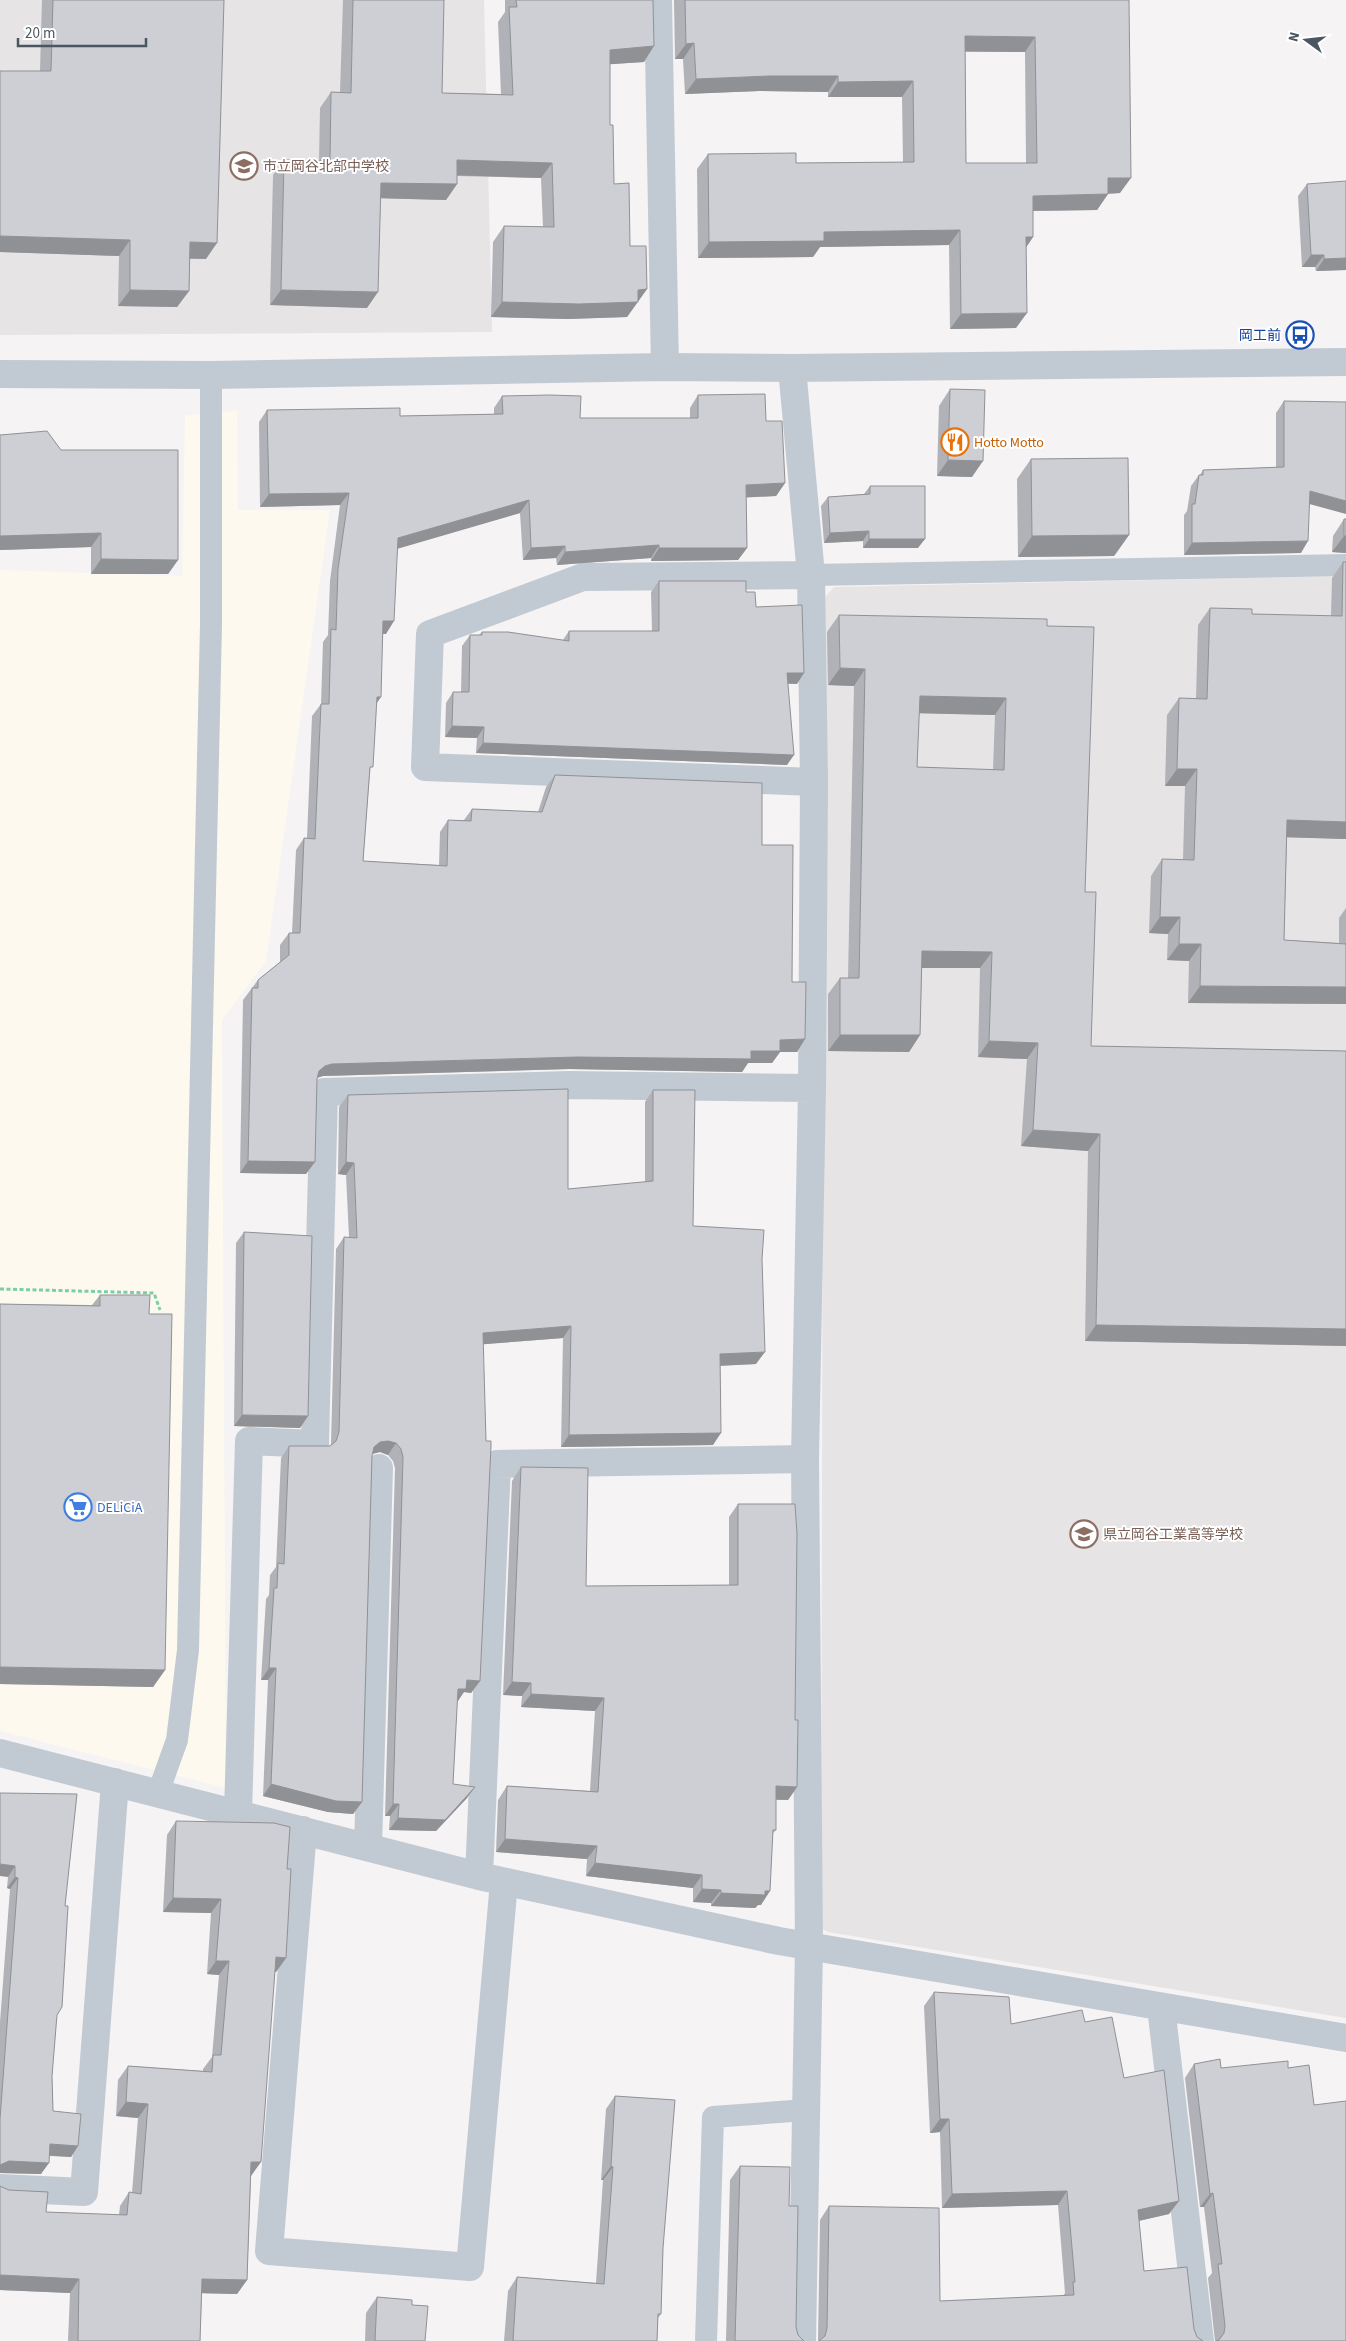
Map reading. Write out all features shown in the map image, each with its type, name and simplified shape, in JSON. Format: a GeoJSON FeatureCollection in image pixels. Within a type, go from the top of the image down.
{"type":"FeatureCollection","features":[{"type":"Feature","properties":{"kind":"street"},"geometry":{"type":"LineString","coordinates":[[658,0],[665,367]]}},
{"type":"Feature","properties":{"kind":"street"},"geometry":{"type":"LineString","coordinates":[[0,374],[210,375],[665,367],[792,368],[1346,362]]}},
{"type":"Feature","properties":{"kind":"street"},"geometry":{"type":"LineString","coordinates":[[792,368],[811,575],[814,782],[812,1088],[805,1459],[809,1947],[802,2341]]}},
{"type":"Feature","properties":{"kind":"street"},"geometry":{"type":"LineString","coordinates":[[811,575],[584,577],[430,634],[425,767],[814,782]]}},
{"type":"Feature","properties":{"kind":"street"},"geometry":{"type":"LineString","coordinates":[[238,1814],[249,1441],[315,1444],[324,1092],[570,1085],[812,1088]]}},
{"type":"Feature","properties":{"kind":"street"},"geometry":{"type":"LineString","coordinates":[[303,1830],[269,2252],[470,2267],[492,1879],[497,1464],[805,1459]]}},
{"type":"Feature","properties":{"kind":"street"},"geometry":{"type":"LineString","coordinates":[[368,1847],[379,1468]]}},
{"type":"Feature","properties":{"kind":"street"},"geometry":{"type":"LineString","coordinates":[[0,1753],[492,1879],[809,1947],[1346,2038]]}},
{"type":"Feature","properties":{"kind":"street"},"geometry":{"type":"LineString","coordinates":[[0,2188],[84,2192],[115,1782]]}},
{"type":"Feature","properties":{"kind":"street"},"geometry":{"type":"LineString","coordinates":[[1161,2007],[1200,2341]]}},
{"type":"Feature","properties":{"kind":"lane"},"geometry":{"type":"LineString","coordinates":[[158,1793],[177,1740],[188,1650],[211,624],[210,375]]}},
{"type":"Feature","properties":{"kind":"lane"},"geometry":{"type":"LineString","coordinates":[[811,575],[1346,565]]}},
{"type":"Feature","properties":{"kind":"lane"},"geometry":{"type":"LineString","coordinates":[[706,2341],[713,2117],[806,2110]]}},
{"type":"Feature","properties":{"kind":"path"},"geometry":{"type":"LineString","coordinates":[[0,1289],[154,1293],[162,1315]]}},
{"type":"Feature","properties":{"kind":"shaded area","name":"市立岡谷北部中学校"},"geometry":{"type":"Polygon","coordinates":[[[0,0],[484,0],[492,332],[0,335],[0,0]]]}},
{"type":"Feature","properties":{"kind":"shaded area"},"geometry":{"type":"Polygon","coordinates":[[[237,411],[238,510],[330,510],[266,961],[222,1020],[226,1788],[0,1731],[0,570],[182,576],[185,415],[237,411]]]}},
{"type":"Feature","properties":{"kind":"shaded area","name":"県立岡谷工業高等学校"},"geometry":{"type":"Polygon","coordinates":[[[1346,576],[1346,2018],[828,1932],[821,1928],[824,598],[834,587],[1346,576]]]}},
{"type":"Feature","properties":{"kind":"building"},"geometry":{"type":"Polygon","coordinates":[[[53,0],[224,0],[217,243],[190,242],[189,291],[130,290],[130,240],[0,236],[0,71],[51,71],[53,0]]]}},
{"type":"Feature","properties":{"kind":"building"},"geometry":{"type":"Polygon","coordinates":[[[353,0],[444,0],[442,93],[513,95],[509,7],[517,7],[516,0],[653,0],[654,46],[610,50],[610,125],[613,125],[614,184],[629,183],[630,246],[646,246],[647,289],[638,290],[638,302],[579,304],[502,302],[504,226],[554,227],[552,163],[457,160],[457,184],[381,183],[378,292],[281,290],[284,160],[330,161],[331,92],[351,93],[353,0]]]}},
{"type":"Feature","properties":{"kind":"building"},"geometry":{"type":"Polygon","coordinates":[[[685,0],[1129,0],[1131,178],[1108,178],[1108,194],[1033,196],[1033,237],[1026,237],[1027,313],[961,314],[960,230],[824,232],[824,241],[709,242],[708,154],[796,153],[796,163],[914,162],[913,81],[838,82],[838,76],[696,79],[694,43],[686,44],[685,0]],[[965,36],[966,163],[1037,163],[1035,37],[965,36]]]}},
{"type":"Feature","properties":{"kind":"building"},"geometry":{"type":"Polygon","coordinates":[[[1346,181],[1346,258],[1324,259],[1324,255],[1311,255],[1307,184],[1346,181]]]}},
{"type":"Feature","properties":{"kind":"building"},"geometry":{"type":"Polygon","coordinates":[[[950,389],[985,390],[983,461],[948,460],[950,389]]]}},
{"type":"Feature","properties":{"kind":"building"},"geometry":{"type":"Polygon","coordinates":[[[765,394],[766,421],[782,421],[785,483],[746,485],[747,548],[659,548],[659,545],[565,552],[565,546],[531,548],[529,500],[398,538],[394,621],[383,621],[381,697],[377,697],[373,767],[370,767],[363,861],[447,866],[448,820],[471,821],[472,809],[542,812],[555,775],[762,783],[762,845],[793,845],[792,982],[806,982],[805,1039],[780,1040],[780,1051],[751,1051],[751,1059],[577,1057],[332,1064],[325,1066],[319,1071],[317,1079],[315,1162],[248,1161],[252,988],[258,988],[258,980],[289,955],[289,933],[300,933],[304,838],[315,839],[321,704],[329,704],[331,629],[336,630],[338,569],[349,493],[269,494],[267,410],[400,408],[400,416],[503,414],[502,396],[550,395],[581,396],[580,418],[698,418],[698,395],[765,394]]]}},
{"type":"Feature","properties":{"kind":"building"},"geometry":{"type":"Polygon","coordinates":[[[1284,401],[1346,402],[1346,501],[1310,491],[1308,541],[1192,543],[1192,504],[1195,504],[1199,475],[1203,475],[1203,470],[1284,467],[1284,401]]]}},
{"type":"Feature","properties":{"kind":"building"},"geometry":{"type":"Polygon","coordinates":[[[47,431],[61,450],[178,450],[178,560],[101,559],[101,533],[0,536],[0,435],[47,431]]]}},
{"type":"Feature","properties":{"kind":"building"},"geometry":{"type":"Polygon","coordinates":[[[1128,458],[1129,535],[1032,536],[1031,459],[1128,458]]]}},
{"type":"Feature","properties":{"kind":"building"},"geometry":{"type":"Polygon","coordinates":[[[870,486],[925,486],[925,539],[869,539],[869,531],[830,533],[828,497],[870,494],[870,486]]]}},
{"type":"Feature","properties":{"kind":"building"},"geometry":{"type":"Polygon","coordinates":[[[1344,519],[1346,519],[1346,536],[1344,536],[1344,519]]]}},
{"type":"Feature","properties":{"kind":"building"},"geometry":{"type":"Polygon","coordinates":[[[1343,562],[1346,562],[1346,822],[1287,820],[1284,940],[1346,944],[1346,987],[1200,986],[1201,944],[1179,944],[1180,917],[1160,917],[1162,859],[1194,860],[1197,769],[1177,769],[1179,698],[1207,699],[1210,608],[1252,609],[1252,614],[1342,616],[1343,562]]]}},
{"type":"Feature","properties":{"kind":"building"},"geometry":{"type":"Polygon","coordinates":[[[659,581],[746,581],[746,592],[755,592],[756,607],[802,605],[804,673],[787,673],[794,755],[483,743],[484,727],[452,726],[453,692],[469,692],[470,635],[482,635],[482,632],[508,632],[569,641],[569,631],[659,631],[659,581]]]}},
{"type":"Feature","properties":{"kind":"building"},"geometry":{"type":"Polygon","coordinates":[[[839,615],[1047,619],[1047,626],[1094,627],[1085,892],[1096,892],[1091,1046],[1346,1051],[1346,1329],[1096,1325],[1100,1134],[1033,1130],[1038,1043],[989,1041],[992,952],[922,951],[920,1035],[840,1035],[840,978],[859,978],[865,669],[840,668],[839,615]],[[920,696],[917,767],[1004,770],[1006,698],[920,696]]]}},
{"type":"Feature","properties":{"kind":"building"},"geometry":{"type":"Polygon","coordinates":[[[568,1089],[568,1189],[653,1181],[653,1090],[695,1090],[693,1226],[764,1230],[762,1259],[765,1352],[720,1354],[721,1433],[569,1435],[571,1326],[483,1333],[486,1441],[491,1441],[491,1446],[480,1681],[467,1680],[466,1689],[458,1689],[453,1784],[475,1787],[445,1820],[398,1818],[399,1804],[393,1804],[403,1457],[401,1449],[396,1443],[388,1441],[380,1442],[374,1447],[372,1456],[362,1802],[336,1801],[271,1784],[276,1668],[269,1668],[274,1588],[277,1588],[278,1563],[284,1564],[289,1446],[330,1446],[336,1441],[339,1432],[344,1237],[357,1238],[354,1163],[346,1162],[348,1095],[568,1089]]]}},
{"type":"Feature","properties":{"kind":"building"},"geometry":{"type":"Polygon","coordinates":[[[244,1232],[312,1236],[308,1416],[242,1415],[244,1232]]]}},
{"type":"Feature","properties":{"kind":"building","name":"DELiCiA"},"geometry":{"type":"Polygon","coordinates":[[[100,1295],[150,1295],[149,1314],[172,1314],[165,1670],[0,1667],[0,1304],[100,1306],[100,1295]]]}},
{"type":"Feature","properties":{"kind":"building"},"geometry":{"type":"Polygon","coordinates":[[[521,1467],[588,1468],[586,1586],[738,1585],[738,1504],[795,1504],[797,1534],[795,1720],[798,1720],[797,1787],[776,1786],[776,1830],[773,1830],[770,1891],[765,1891],[765,1895],[721,1893],[721,1890],[702,1889],[702,1875],[595,1863],[597,1846],[505,1839],[507,1786],[598,1792],[604,1698],[531,1694],[531,1683],[512,1682],[521,1467]]]}},
{"type":"Feature","properties":{"kind":"building"},"geometry":{"type":"Polygon","coordinates":[[[0,1793],[77,1794],[65,1906],[68,1906],[62,2007],[57,2015],[52,2076],[53,2111],[81,2114],[78,2146],[50,2144],[49,2163],[9,2161],[0,2165],[0,2119],[18,1878],[15,1877],[15,1866],[0,1864],[0,1793]]]}},
{"type":"Feature","properties":{"kind":"building"},"geometry":{"type":"Polygon","coordinates":[[[176,1821],[274,1823],[290,1827],[287,1869],[291,1869],[286,1958],[276,1957],[261,2162],[251,2162],[247,2280],[202,2279],[200,2341],[78,2341],[79,2279],[0,2275],[0,2186],[9,2190],[48,2192],[46,2212],[127,2215],[129,2192],[141,2194],[148,2104],[126,2102],[128,2066],[212,2072],[213,2055],[221,2055],[229,1961],[216,1961],[221,1899],[173,1898],[176,1821]]]}},
{"type":"Feature","properties":{"kind":"building"},"geometry":{"type":"Polygon","coordinates":[[[934,1992],[1009,1997],[1011,2024],[1082,2010],[1085,2022],[1112,2017],[1124,2078],[1164,2070],[1179,2201],[1138,2210],[1144,2271],[1187,2267],[1194,2329],[1197,2337],[1203,2341],[819,2341],[825,2336],[827,2328],[829,2206],[939,2208],[940,2301],[1074,2295],[1073,2282],[1075,2282],[1067,2191],[952,2194],[949,2119],[940,2119],[934,1992]]]}},
{"type":"Feature","properties":{"kind":"building"},"geometry":{"type":"Polygon","coordinates":[[[1220,2059],[1221,2068],[1288,2061],[1288,2068],[1309,2065],[1314,2105],[1346,2101],[1346,2341],[1216,2341],[1224,2333],[1225,2326],[1218,2264],[1222,2264],[1213,2193],[1210,2194],[1194,2064],[1220,2059]]]}},
{"type":"Feature","properties":{"kind":"building"},"geometry":{"type":"Polygon","coordinates":[[[615,2096],[675,2100],[663,2248],[661,2314],[658,2314],[657,2341],[513,2341],[517,2277],[604,2284],[613,2167],[611,2166],[615,2096]]]}},
{"type":"Feature","properties":{"kind":"building"},"geometry":{"type":"Polygon","coordinates":[[[740,2166],[790,2167],[789,2206],[798,2206],[796,2327],[798,2335],[804,2341],[735,2341],[740,2166]]]}},
{"type":"Feature","properties":{"kind":"building"},"geometry":{"type":"Polygon","coordinates":[[[377,2297],[412,2300],[412,2305],[428,2306],[425,2341],[375,2341],[377,2297]]]}},
{"type":"Feature","properties":{"kind":"place","name":"市立岡谷北部中学校"},"geometry":{"type":"Point","coordinates":[244,166]}},
{"type":"Feature","properties":{"kind":"place","name":"岡工前"},"geometry":{"type":"Point","coordinates":[1300,335]}},
{"type":"Feature","properties":{"kind":"place","name":"Hotto Motto"},"geometry":{"type":"Point","coordinates":[955,442]}},
{"type":"Feature","properties":{"kind":"place","name":"DELiCiA"},"geometry":{"type":"Point","coordinates":[78,1507]}},
{"type":"Feature","properties":{"kind":"place","name":"県立岡谷工業高等学校"},"geometry":{"type":"Point","coordinates":[1084,1534]}}]}
